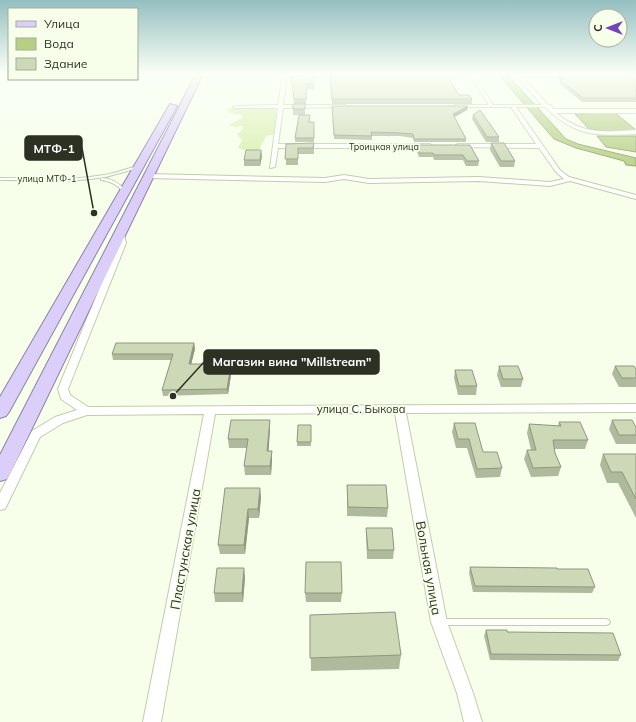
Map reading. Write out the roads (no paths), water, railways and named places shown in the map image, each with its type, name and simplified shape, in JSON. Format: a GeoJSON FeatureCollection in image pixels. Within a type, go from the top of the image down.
{"type":"FeatureCollection","features":[{"type":"Feature","properties":{"kind":"main road"},"geometry":{"type":"LineString","coordinates":[[0,474],[120,232],[143,172],[173,108]]}},
{"type":"Feature","properties":{"kind":"main road"},"geometry":{"type":"LineString","coordinates":[[0,412],[124,192],[143,172],[180,108]]}},
{"type":"Feature","properties":{"kind":"street"},"geometry":{"type":"LineString","coordinates":[[272,167],[282,108]]}},
{"type":"Feature","properties":{"kind":"street"},"geometry":{"type":"LineString","coordinates":[[513,108],[558,171],[570,179],[636,197]]}},
{"type":"Feature","properties":{"kind":"street"},"geometry":{"type":"LineString","coordinates":[[550,108],[564,122],[583,131],[603,133],[636,132]]}},
{"type":"Feature","properties":{"kind":"street"},"geometry":{"type":"LineString","coordinates":[[553,111],[636,111]]}},
{"type":"Feature","properties":{"kind":"street","name":"Троицкая улица"},"geometry":{"type":"LineString","coordinates":[[276,146],[436,146]]}},
{"type":"Feature","properties":{"kind":"street"},"geometry":{"type":"LineString","coordinates":[[452,146],[540,146]]}},
{"type":"Feature","properties":{"kind":"street"},"geometry":{"type":"LineString","coordinates":[[143,172],[325,180],[344,177],[378,181],[479,180],[550,184],[570,179]]}},
{"type":"Feature","properties":{"kind":"street"},"geometry":{"type":"LineString","coordinates":[[86,411],[65,397],[63,389],[122,242],[120,232]]}},
{"type":"Feature","properties":{"kind":"street","name":"улица С. Быкова"},"geometry":{"type":"LineString","coordinates":[[0,504],[36,434],[59,420],[86,411],[636,408]]}},
{"type":"Feature","properties":{"kind":"street","name":"Вольная улица"},"geometry":{"type":"LineString","coordinates":[[400,409],[439,622],[465,693],[473,722]]}},
{"type":"Feature","properties":{"kind":"street","name":"Пластунская улица"},"geometry":{"type":"LineString","coordinates":[[152,722],[210,410]]}},
{"type":"Feature","properties":{"kind":"lane","name":"улица МТФ-1"},"geometry":{"type":"LineString","coordinates":[[0,179],[95,178],[143,172]]}},
{"type":"Feature","properties":{"kind":"lane","name":"улица МТФ-1"},"geometry":{"type":"LineString","coordinates":[[95,178],[113,181],[119,185],[124,192]]}},
{"type":"Feature","properties":{"kind":"lane"},"geometry":{"type":"LineString","coordinates":[[439,622],[606,622]]}},
{"type":"Feature","properties":{"kind":"water"},"geometry":{"type":"Polygon","coordinates":[[[527,108],[538,108],[566,139],[578,144],[636,158],[636,166],[626,165],[624,161],[576,148],[554,139],[527,108]]]}},
{"type":"Feature","properties":{"kind":"water"},"geometry":{"type":"Polygon","coordinates":[[[615,113],[636,130],[604,131],[589,129],[575,114],[615,113]]]}},
{"type":"Feature","properties":{"kind":"water"},"geometry":{"type":"Polygon","coordinates":[[[597,136],[636,136],[636,152],[606,147],[597,136]]]}},
{"type":"Feature","properties":{"kind":"place","name":"МТФ-1"},"geometry":{"type":"Point","coordinates":[94,213]}},
{"type":"Feature","properties":{"kind":"place","name":"Магазин вина \"Millstream\""},"geometry":{"type":"Point","coordinates":[173,396]}}]}
